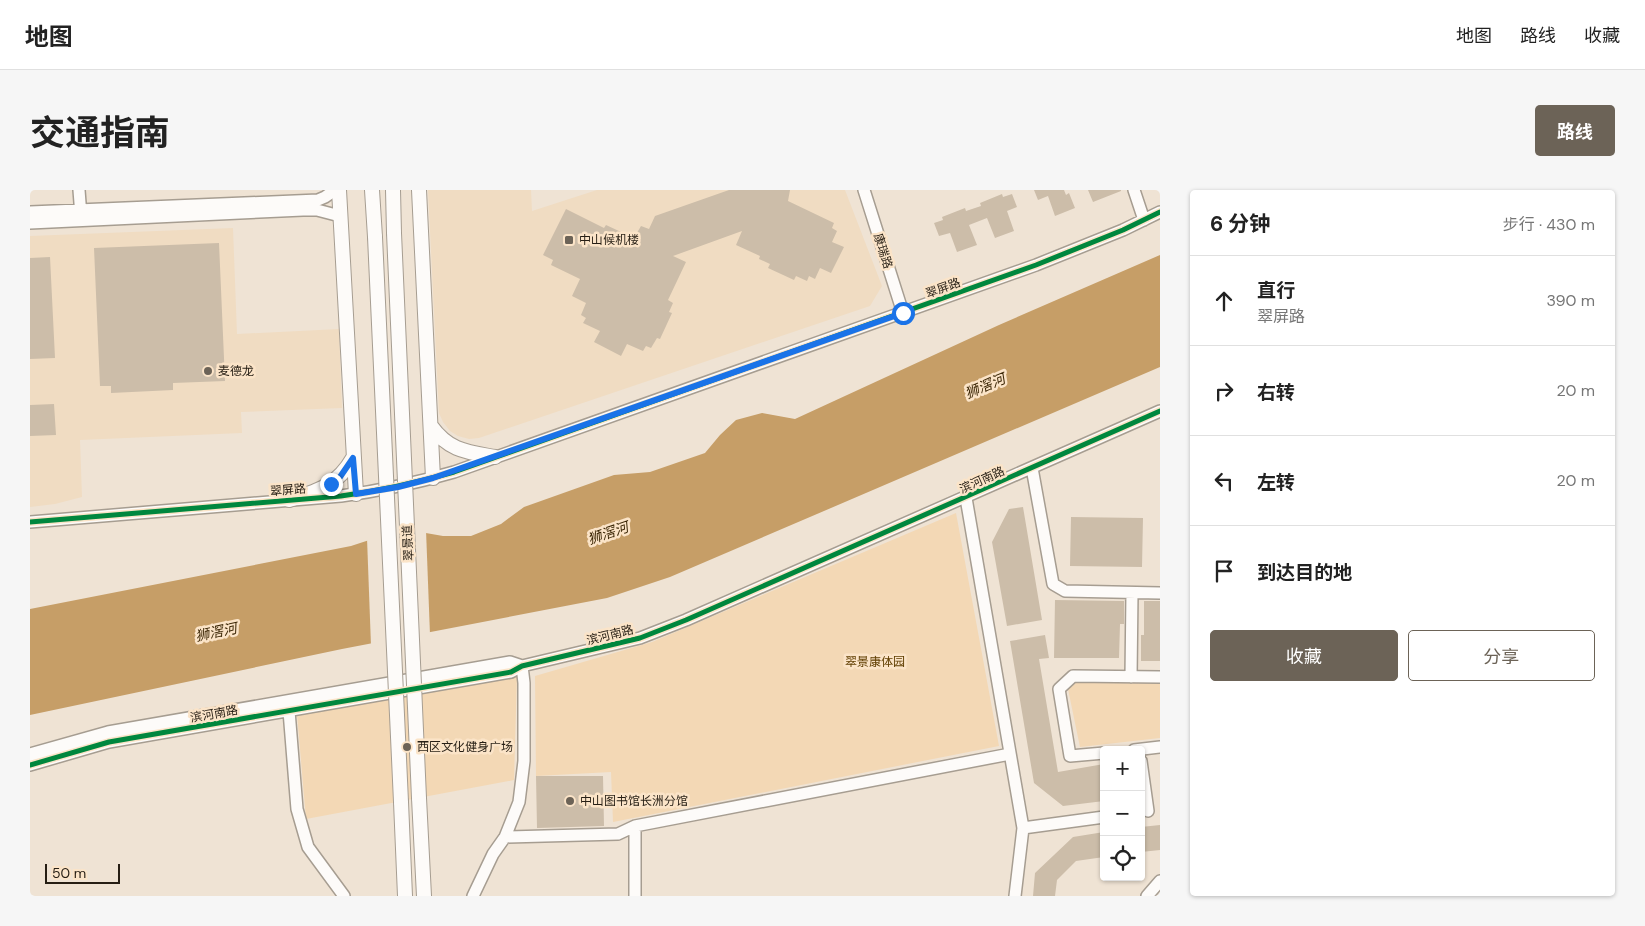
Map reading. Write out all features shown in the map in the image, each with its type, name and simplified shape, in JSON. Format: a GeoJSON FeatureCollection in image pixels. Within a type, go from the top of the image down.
{"type":"FeatureCollection","features":[{"type":"Feature","properties":{"kind":"main road"},"geometry":{"type":"LineString","coordinates":[[339,190],[356,494]]}},
{"type":"Feature","properties":{"kind":"main road"},"geometry":{"type":"LineString","coordinates":[[372,190],[405,896]]}},
{"type":"Feature","properties":{"kind":"main road","name":"翠景道"},"geometry":{"type":"LineString","coordinates":[[392,190],[424,896]]}},
{"type":"Feature","properties":{"kind":"main road"},"geometry":{"type":"LineString","coordinates":[[419,190],[433,478]]}},
{"type":"Feature","properties":{"kind":"main road"},"geometry":{"type":"LineString","coordinates":[[431,426],[443,440],[459,450],[495,457]]}},
{"type":"Feature","properties":{"kind":"main road"},"geometry":{"type":"LineString","coordinates":[[289,500],[320,490],[331,484],[340,477],[353,458]]}},
{"type":"Feature","properties":{"kind":"street"},"geometry":{"type":"LineString","coordinates":[[80,190],[81,215]]}},
{"type":"Feature","properties":{"kind":"street"},"geometry":{"type":"LineString","coordinates":[[30,222],[81,215],[318,200],[335,190]]}},
{"type":"Feature","properties":{"kind":"street","name":"康瑞路"},"geometry":{"type":"LineString","coordinates":[[864,190],[903,313]]}},
{"type":"Feature","properties":{"kind":"street"},"geometry":{"type":"LineString","coordinates":[[1134,190],[1144,220]]}},
{"type":"Feature","properties":{"kind":"street"},"geometry":{"type":"LineString","coordinates":[[30,212],[81,215],[317,210],[340,216]]}},
{"type":"Feature","properties":{"kind":"street","name":"翠屏路"},"geometry":{"type":"LineString","coordinates":[[30,522],[356,494],[398,487],[433,478],[1036,265],[1160,212]]}},
{"type":"Feature","properties":{"kind":"street","name":"滨河南路"},"geometry":{"type":"LineString","coordinates":[[30,765],[109,742],[510,662],[522,666],[640,638],[686,620],[966,498],[1160,411]]}},
{"type":"Feature","properties":{"kind":"street"},"geometry":{"type":"LineString","coordinates":[[1032,468],[1053,584],[1065,591],[1160,593]]}},
{"type":"Feature","properties":{"kind":"street"},"geometry":{"type":"LineString","coordinates":[[966,498],[1023,828],[1015,896]]}},
{"type":"Feature","properties":{"kind":"street"},"geometry":{"type":"LineString","coordinates":[[1132,593],[1132,677]]}},
{"type":"Feature","properties":{"kind":"street"},"geometry":{"type":"LineString","coordinates":[[472,896],[493,854],[505,837],[519,802],[524,762],[524,683],[522,666]]}},
{"type":"Feature","properties":{"kind":"street"},"geometry":{"type":"LineString","coordinates":[[1100,753],[1070,756],[1059,689],[1072,676],[1160,677]]}},
{"type":"Feature","properties":{"kind":"street"},"geometry":{"type":"LineString","coordinates":[[287,706],[296,809],[308,846],[344,896]]}},
{"type":"Feature","properties":{"kind":"street","name":"滨河南路"},"geometry":{"type":"LineString","coordinates":[[30,754],[108,732],[287,706]]}},
{"type":"Feature","properties":{"kind":"street"},"geometry":{"type":"LineString","coordinates":[[1145,749],[1160,747]]}},
{"type":"Feature","properties":{"kind":"street"},"geometry":{"type":"LineString","coordinates":[[505,837],[618,834],[635,826],[1010,754]]}},
{"type":"Feature","properties":{"kind":"street"},"geometry":{"type":"LineString","coordinates":[[1145,783],[1150,811]]}},
{"type":"Feature","properties":{"kind":"street"},"geometry":{"type":"LineString","coordinates":[[1023,828],[1100,818]]}},
{"type":"Feature","properties":{"kind":"street"},"geometry":{"type":"LineString","coordinates":[[635,826],[635,896]]}},
{"type":"Feature","properties":{"kind":"street"},"geometry":{"type":"LineString","coordinates":[[1147,896],[1160,881]]}},
{"type":"Feature","properties":{"kind":"shaded area"},"geometry":{"type":"Polygon","coordinates":[[[428,190],[531,190],[532,211],[597,190],[845,190],[882,286],[870,306],[479,438],[469,439],[458,436],[450,431],[439,413],[428,190]]]}},
{"type":"Feature","properties":{"kind":"shaded area","name":"麦德龙"},"geometry":{"type":"Polygon","coordinates":[[[233,228],[237,334],[339,329],[342,408],[241,412],[242,433],[80,440],[82,497],[55,504],[30,507],[30,236],[233,228]]]}},
{"type":"Feature","properties":{"kind":"green space","name":"翠景康体园"},"geometry":{"type":"Polygon","coordinates":[[[956,513],[999,746],[613,822],[611,772],[536,776],[535,676],[652,642],[956,513]]]}},
{"type":"Feature","properties":{"kind":"green space","name":"西区文化健身广场"},"geometry":{"type":"Polygon","coordinates":[[[517,676],[514,780],[306,819],[297,714],[517,676]]]}},
{"type":"Feature","properties":{"kind":"green space"},"geometry":{"type":"Polygon","coordinates":[[[1078,681],[1160,682],[1160,738],[1080,747],[1068,689],[1078,681]]]}},
{"type":"Feature","properties":{"kind":"water","name":"狮滘河"},"geometry":{"type":"Polygon","coordinates":[[[1160,255],[1160,367],[670,577],[607,598],[342,649],[30,715],[30,609],[351,546],[403,529],[443,536],[471,536],[501,524],[524,507],[614,475],[650,472],[705,453],[736,420],[762,413],[795,419],[999,325],[1160,255]]]}},
{"type":"Feature","properties":{"kind":"pier"},"geometry":{"type":"Polygon","coordinates":[[[403,526],[426,530],[430,635],[371,646],[367,538],[403,526]]]}},
{"type":"Feature","properties":{"kind":"building"},"geometry":{"type":"Polygon","coordinates":[[[729,190],[790,190],[788,201],[834,223],[832,228],[837,231],[832,242],[844,247],[831,273],[820,268],[815,279],[809,276],[807,281],[796,276],[794,280],[768,268],[770,264],[759,259],[760,256],[736,245],[742,231],[673,256],[686,262],[668,300],[673,303],[669,312],[672,313],[660,339],[657,338],[651,348],[646,346],[643,351],[627,344],[621,356],[594,342],[600,331],[583,323],[586,318],[581,315],[586,303],[572,296],[580,279],[551,265],[553,260],[543,255],[566,209],[604,228],[606,225],[634,238],[641,226],[649,229],[655,216],[729,190]]]}},
{"type":"Feature","properties":{"kind":"building"},"geometry":{"type":"Polygon","coordinates":[[[1034,190],[1064,190],[1066,195],[1069,193],[1075,208],[1055,216],[1048,196],[1038,200],[1034,190]]]}},
{"type":"Feature","properties":{"kind":"building"},"geometry":{"type":"Polygon","coordinates":[[[1088,190],[1121,190],[1121,191],[1093,202],[1088,190]]]}},
{"type":"Feature","properties":{"kind":"building"},"geometry":{"type":"Polygon","coordinates":[[[1002,194],[1003,197],[1012,194],[1017,207],[1007,211],[1014,231],[995,238],[987,218],[969,225],[977,245],[957,252],[950,233],[939,236],[934,223],[943,220],[942,217],[965,208],[966,211],[981,206],[980,203],[1002,194]]]}},
{"type":"Feature","properties":{"kind":"building"},"geometry":{"type":"Polygon","coordinates":[[[219,243],[225,381],[173,383],[173,390],[111,393],[111,386],[100,386],[94,248],[219,243]]]}},
{"type":"Feature","properties":{"kind":"building"},"geometry":{"type":"Polygon","coordinates":[[[50,257],[55,358],[30,359],[30,258],[50,257]]]}},
{"type":"Feature","properties":{"kind":"building"},"geometry":{"type":"Polygon","coordinates":[[[54,404],[56,435],[30,436],[30,405],[54,404]]]}},
{"type":"Feature","properties":{"kind":"building"},"geometry":{"type":"Polygon","coordinates":[[[1023,507],[1042,620],[1007,626],[992,542],[1009,509],[1023,507]]]}},
{"type":"Feature","properties":{"kind":"building"},"geometry":{"type":"Polygon","coordinates":[[[1071,517],[1143,518],[1142,567],[1070,566],[1071,517]]]}},
{"type":"Feature","properties":{"kind":"building"},"geometry":{"type":"Polygon","coordinates":[[[1055,600],[1124,601],[1124,624],[1120,624],[1119,658],[1054,658],[1055,600]]]}},
{"type":"Feature","properties":{"kind":"building"},"geometry":{"type":"Polygon","coordinates":[[[1144,601],[1160,601],[1160,661],[1141,661],[1141,635],[1144,635],[1144,601]]]}},
{"type":"Feature","properties":{"kind":"building"},"geometry":{"type":"Polygon","coordinates":[[[1045,635],[1049,658],[1039,659],[1058,772],[1100,765],[1100,801],[1063,806],[1034,783],[1010,641],[1045,635]]]}},
{"type":"Feature","properties":{"kind":"building","name":"中山图书馆长洲分馆"},"geometry":{"type":"Polygon","coordinates":[[[536,776],[603,776],[604,826],[537,828],[536,776]]]}},
{"type":"Feature","properties":{"kind":"building"},"geometry":{"type":"Polygon","coordinates":[[[1160,825],[1160,850],[1145,852],[1145,827],[1160,825]]]}},
{"type":"Feature","properties":{"kind":"building"},"geometry":{"type":"Polygon","coordinates":[[[1100,833],[1100,858],[1076,861],[1057,880],[1055,896],[1033,896],[1035,873],[1073,837],[1100,833]]]}},
{"type":"Feature","properties":{"kind":"cycle path"},"geometry":{"type":"LineString","coordinates":[[30,522],[341,496],[440,476],[1036,265],[1123,230],[1160,212]]}},
{"type":"Feature","properties":{"kind":"cycle path"},"geometry":{"type":"LineString","coordinates":[[30,765],[109,742],[511,672],[522,666],[640,638],[686,620],[1160,411]]}},
{"type":"Feature","properties":{"kind":"place","name":"中山候机楼"},"geometry":{"type":"Point","coordinates":[569,240]}},
{"type":"Feature","properties":{"kind":"place","name":"麦德龙"},"geometry":{"type":"Point","coordinates":[208,371]}},
{"type":"Feature","properties":{"kind":"place","name":"西区文化健身广场"},"geometry":{"type":"Point","coordinates":[407,747]}},
{"type":"Feature","properties":{"kind":"place","name":"中山图书馆长洲分馆"},"geometry":{"type":"Point","coordinates":[570,801]}},
{"type":"Feature","properties":{"kind":"route"},"geometry":{"type":"LineString","coordinates":[[331,484],[340,477],[353,458],[356,494],[398,487],[454,472],[903,313]]}}]}
